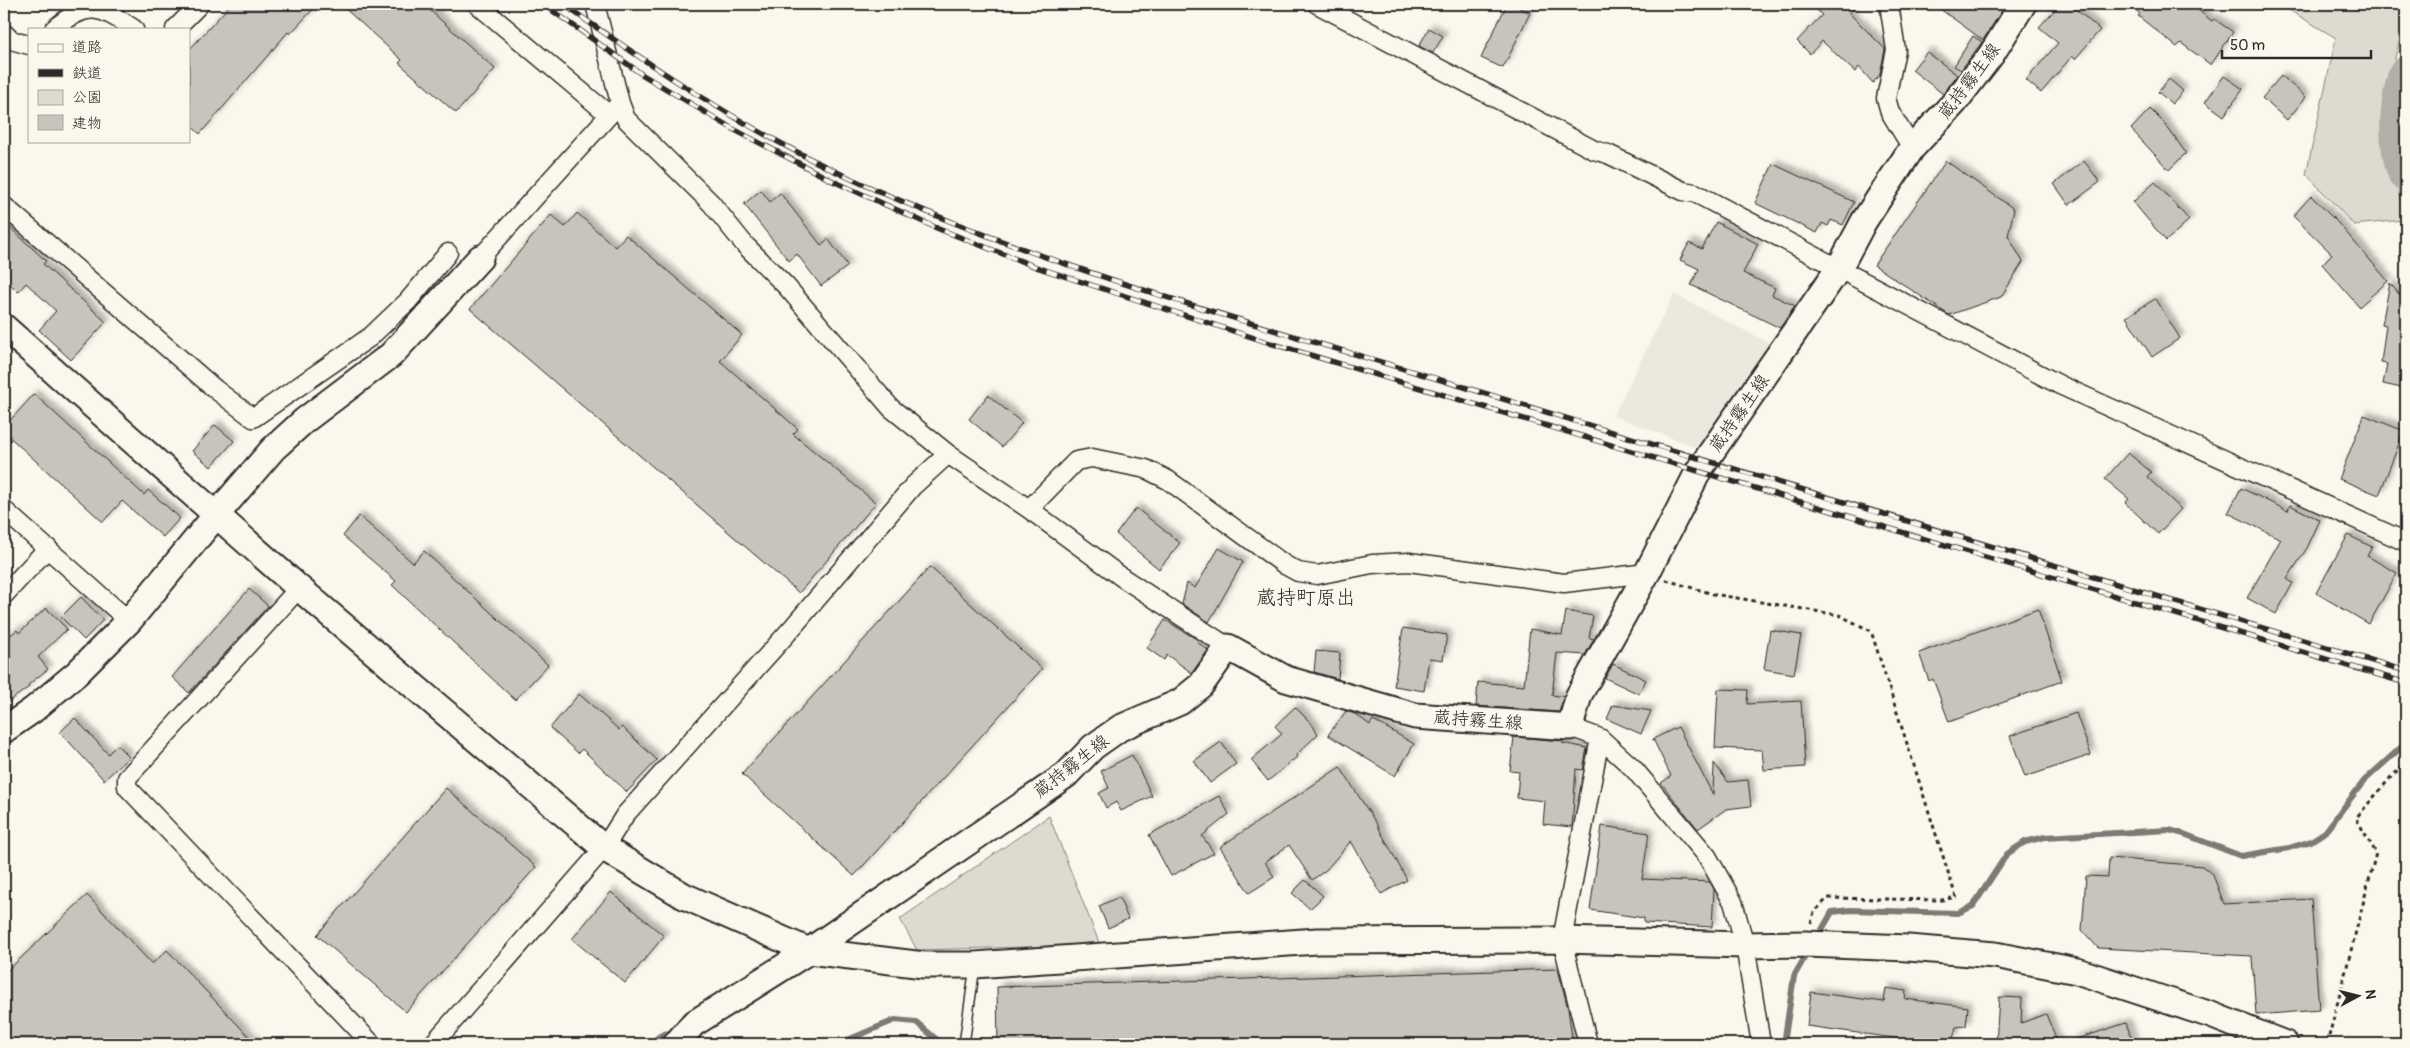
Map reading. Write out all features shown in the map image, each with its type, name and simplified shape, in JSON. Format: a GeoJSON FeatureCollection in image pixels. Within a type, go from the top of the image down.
{"type":"FeatureCollection","features":[{"type":"Feature","properties":{"kind":"street"},"geometry":{"type":"LineString","coordinates":[[177,28],[200,4]]}},
{"type":"Feature","properties":{"kind":"street"},"geometry":{"type":"LineString","coordinates":[[477,4],[626,119],[711,203],[745,245],[786,286],[891,408],[948,454],[1029,509],[1123,578],[1228,647]]}},
{"type":"Feature","properties":{"kind":"street"},"geometry":{"type":"LineString","coordinates":[[1317,4],[1594,150],[1608,154],[1683,191],[1695,193],[2060,385],[2406,542]]}},
{"type":"Feature","properties":{"kind":"street"},"geometry":{"type":"LineString","coordinates":[[1889,4],[1896,50],[1886,98],[1890,112],[1912,148]]}},
{"type":"Feature","properties":{"kind":"street","name":"蔵持霧生線"},"geometry":{"type":"LineString","coordinates":[[676,1044],[693,1024],[809,951],[1066,775],[1093,747],[1120,728],[1180,702],[1201,685],[1228,647],[1286,679],[1415,716],[1570,727],[1579,695],[1647,573],[1699,470],[1839,268],[1864,221],[1912,148],[1955,102],[1991,55],[2023,4]]}},
{"type":"Feature","properties":{"kind":"street"},"geometry":{"type":"LineString","coordinates":[[599,6],[614,108]]}},
{"type":"Feature","properties":{"kind":"street"},"geometry":{"type":"LineString","coordinates":[[55,28],[82,10],[97,8],[111,14],[132,28]]}},
{"type":"Feature","properties":{"kind":"street"},"geometry":{"type":"LineString","coordinates":[[4,33],[11,40],[28,45]]}},
{"type":"Feature","properties":{"kind":"street"},"geometry":{"type":"LineString","coordinates":[[4,730],[33,710],[77,673],[129,621],[273,449],[299,426],[391,355],[614,108]]}},
{"type":"Feature","properties":{"kind":"street"},"geometry":{"type":"LineString","coordinates":[[4,206],[215,389],[253,418],[370,337],[408,301],[448,253]]}},
{"type":"Feature","properties":{"kind":"street"},"geometry":{"type":"LineString","coordinates":[[4,327],[299,588],[604,848],[684,896],[809,951],[924,965],[975,965],[1317,941],[1562,940],[1745,945],[1843,945],[1995,955],[2077,971],[2211,1015],[2279,1043]]}},
{"type":"Feature","properties":{"kind":"street"},"geometry":{"type":"LineString","coordinates":[[433,1044],[604,848],[625,815],[792,628],[913,486],[948,454]]}},
{"type":"Feature","properties":{"kind":"street"},"geometry":{"type":"LineString","coordinates":[[1029,509],[1066,468],[1076,461],[1092,458],[1154,472],[1285,566],[1308,575],[1398,562],[1564,584],[1647,573]]}},
{"type":"Feature","properties":{"kind":"street"},"geometry":{"type":"LineString","coordinates":[[4,510],[129,621]]}},
{"type":"Feature","properties":{"kind":"street"},"geometry":{"type":"LineString","coordinates":[[4,594],[48,548]]}},
{"type":"Feature","properties":{"kind":"street"},"geometry":{"type":"LineString","coordinates":[[299,588],[127,778],[127,787],[372,1044]]}},
{"type":"Feature","properties":{"kind":"street"},"geometry":{"type":"LineString","coordinates":[[1570,727],[1600,738],[1633,768],[1708,856],[1733,902],[1745,945],[1761,1044]]}},
{"type":"Feature","properties":{"kind":"street"},"geometry":{"type":"LineString","coordinates":[[1588,1044],[1562,940],[1600,738]]}},
{"type":"Feature","properties":{"kind":"lane"},"geometry":{"type":"LineString","coordinates":[[964,1044],[975,965]]}},
{"type":"Feature","properties":{"kind":"path"},"geometry":{"type":"LineString","coordinates":[[1647,573],[1713,594],[1839,615],[1871,632],[1956,897],[1942,900],[1828,898],[1814,912],[1801,944]]}},
{"type":"Feature","properties":{"kind":"path"},"geometry":{"type":"LineString","coordinates":[[2327,1044],[2376,853],[2356,818],[2391,777],[2406,764]]}},
{"type":"Feature","properties":{"kind":"shaded area"},"geometry":{"type":"Polygon","coordinates":[[[1674,294],[1773,345],[1704,450],[1613,416],[1674,294]]]}},
{"type":"Feature","properties":{"kind":"green space"},"geometry":{"type":"Polygon","coordinates":[[[2279,4],[2406,4],[2406,15],[2385,97],[2403,220],[2354,225],[2306,174],[2336,38],[2279,4]]]}},
{"type":"Feature","properties":{"kind":"green space"},"geometry":{"type":"Polygon","coordinates":[[[1049,816],[1100,945],[917,950],[900,919],[1049,816]]]}},
{"type":"Feature","properties":{"kind":"building"},"geometry":{"type":"Polygon","coordinates":[[[231,4],[318,4],[290,34],[288,32],[200,134],[190,125],[190,49],[231,4]]]}},
{"type":"Feature","properties":{"kind":"building"},"geometry":{"type":"Polygon","coordinates":[[[340,4],[423,4],[495,69],[456,113],[399,63],[402,60],[340,4]]]}},
{"type":"Feature","properties":{"kind":"building"},"geometry":{"type":"Polygon","coordinates":[[[1507,4],[1512,4],[1530,13],[1503,68],[1481,58],[1507,4]]]}},
{"type":"Feature","properties":{"kind":"building"},"geometry":{"type":"Polygon","coordinates":[[[1810,4],[1858,4],[1849,13],[1885,49],[1880,74],[1873,83],[1859,67],[1855,72],[1822,41],[1810,54],[1797,41],[1822,15],[1810,4]]]}},
{"type":"Feature","properties":{"kind":"building"},"geometry":{"type":"Polygon","coordinates":[[[1933,4],[2006,4],[1983,40],[1933,4]]]}},
{"type":"Feature","properties":{"kind":"building"},"geometry":{"type":"Polygon","coordinates":[[[2060,4],[2070,4],[2100,30],[2075,59],[2072,56],[2041,93],[2026,80],[2058,43],[2039,27],[2060,4]]]}},
{"type":"Feature","properties":{"kind":"building"},"geometry":{"type":"Polygon","coordinates":[[[2129,4],[2190,4],[2212,21],[2214,19],[2233,32],[2211,65],[2181,43],[2177,47],[2138,16],[2140,14],[2129,4]]]}},
{"type":"Feature","properties":{"kind":"building"},"geometry":{"type":"Polygon","coordinates":[[[1429,28],[1443,36],[1433,53],[1419,46],[1429,28]]]}},
{"type":"Feature","properties":{"kind":"building"},"geometry":{"type":"Polygon","coordinates":[[[1973,36],[1982,42],[1961,70],[1954,66],[1973,36]]]}},
{"type":"Feature","properties":{"kind":"building"},"geometry":{"type":"Polygon","coordinates":[[[1927,52],[1957,75],[1943,94],[1912,70],[1927,52]]]}},
{"type":"Feature","properties":{"kind":"building"},"geometry":{"type":"Polygon","coordinates":[[[2224,76],[2243,89],[2224,116],[2205,102],[2224,76]]]}},
{"type":"Feature","properties":{"kind":"building"},"geometry":{"type":"Polygon","coordinates":[[[2281,76],[2306,97],[2287,120],[2262,98],[2281,76]]]}},
{"type":"Feature","properties":{"kind":"building"},"geometry":{"type":"Polygon","coordinates":[[[2169,79],[2183,91],[2172,104],[2158,92],[2169,79]]]}},
{"type":"Feature","properties":{"kind":"building"},"geometry":{"type":"Polygon","coordinates":[[[2150,109],[2164,123],[2186,153],[2169,170],[2131,129],[2150,109]]]}},
{"type":"Feature","properties":{"kind":"building"},"geometry":{"type":"Polygon","coordinates":[[[1946,161],[2014,209],[2008,236],[2023,262],[2001,297],[1949,315],[1874,265],[1946,161]]]}},
{"type":"Feature","properties":{"kind":"building"},"geometry":{"type":"Polygon","coordinates":[[[2084,161],[2100,182],[2069,205],[2054,184],[2084,161]]]}},
{"type":"Feature","properties":{"kind":"building"},"geometry":{"type":"Polygon","coordinates":[[[1773,164],[1854,202],[1843,225],[1831,220],[1828,226],[1822,223],[1817,233],[1755,203],[1773,164]]]}},
{"type":"Feature","properties":{"kind":"building"},"geometry":{"type":"Polygon","coordinates":[[[2155,182],[2189,220],[2166,241],[2133,202],[2155,182]]]}},
{"type":"Feature","properties":{"kind":"building"},"geometry":{"type":"Polygon","coordinates":[[[761,190],[770,202],[780,193],[821,245],[828,239],[848,266],[821,286],[797,254],[789,261],[744,204],[761,190]]]}},
{"type":"Feature","properties":{"kind":"building"},"geometry":{"type":"Polygon","coordinates":[[[2311,196],[2338,223],[2388,281],[2359,307],[2322,264],[2332,254],[2293,216],[2311,196]]]}},
{"type":"Feature","properties":{"kind":"building"},"geometry":{"type":"Polygon","coordinates":[[[577,213],[615,247],[626,235],[742,335],[720,361],[798,429],[793,434],[876,503],[799,593],[470,309],[551,215],[565,227],[577,213]]]}},
{"type":"Feature","properties":{"kind":"building"},"geometry":{"type":"Polygon","coordinates":[[[4,222],[46,261],[43,264],[106,322],[71,360],[39,330],[56,311],[26,283],[18,292],[4,278],[4,222]]]}},
{"type":"Feature","properties":{"kind":"building"},"geometry":{"type":"Polygon","coordinates":[[[1716,222],[1758,244],[1743,273],[1775,288],[1772,295],[1795,306],[1780,328],[1691,285],[1699,269],[1680,260],[1689,243],[1702,249],[1716,222]]]}},
{"type":"Feature","properties":{"kind":"building"},"geometry":{"type":"Polygon","coordinates":[[[2390,283],[2399,294],[2406,295],[2406,389],[2383,384],[2387,364],[2381,363],[2386,325],[2382,324],[2390,283]]]}},
{"type":"Feature","properties":{"kind":"building"},"geometry":{"type":"Polygon","coordinates":[[[2155,299],[2180,338],[2152,357],[2126,317],[2155,299]]]}},
{"type":"Feature","properties":{"kind":"building"},"geometry":{"type":"Polygon","coordinates":[[[34,394],[144,495],[148,490],[180,518],[163,537],[122,501],[103,522],[4,432],[4,427],[34,394]]]}},
{"type":"Feature","properties":{"kind":"building"},"geometry":{"type":"Polygon","coordinates":[[[988,395],[1022,423],[1002,447],[969,419],[988,395]]]}},
{"type":"Feature","properties":{"kind":"building"},"geometry":{"type":"Polygon","coordinates":[[[2364,415],[2404,431],[2379,495],[2339,479],[2364,415]]]}},
{"type":"Feature","properties":{"kind":"building"},"geometry":{"type":"Polygon","coordinates":[[[215,425],[234,441],[211,467],[192,451],[215,425]]]}},
{"type":"Feature","properties":{"kind":"building"},"geometry":{"type":"Polygon","coordinates":[[[2128,453],[2151,472],[2147,477],[2181,509],[2158,534],[2125,503],[2129,499],[2105,479],[2128,453]]]}},
{"type":"Feature","properties":{"kind":"building"},"geometry":{"type":"Polygon","coordinates":[[[2241,488],[2288,511],[2290,505],[2320,520],[2307,548],[2287,579],[2293,583],[2276,614],[2247,598],[2281,539],[2228,513],[2241,488]]]}},
{"type":"Feature","properties":{"kind":"building"},"geometry":{"type":"Polygon","coordinates":[[[1136,508],[1180,543],[1159,569],[1116,534],[1136,508]]]}},
{"type":"Feature","properties":{"kind":"building"},"geometry":{"type":"Polygon","coordinates":[[[359,516],[413,563],[424,551],[548,665],[515,700],[392,585],[396,581],[343,536],[359,516]]]}},
{"type":"Feature","properties":{"kind":"building"},"geometry":{"type":"Polygon","coordinates":[[[2348,535],[2372,547],[2367,556],[2397,573],[2369,624],[2316,593],[2348,535]]]}},
{"type":"Feature","properties":{"kind":"building"},"geometry":{"type":"Polygon","coordinates":[[[1219,548],[1243,562],[1209,622],[1182,604],[1187,583],[1195,588],[1219,548]]]}},
{"type":"Feature","properties":{"kind":"building"},"geometry":{"type":"Polygon","coordinates":[[[930,567],[1042,669],[854,876],[742,774],[930,567]]]}},
{"type":"Feature","properties":{"kind":"building"},"geometry":{"type":"Polygon","coordinates":[[[249,589],[268,606],[189,693],[172,677],[249,589]]]}},
{"type":"Feature","properties":{"kind":"building"},"geometry":{"type":"Polygon","coordinates":[[[81,597],[103,620],[84,640],[61,617],[81,597]]]}},
{"type":"Feature","properties":{"kind":"building"},"geometry":{"type":"Polygon","coordinates":[[[46,608],[67,629],[38,657],[48,669],[28,685],[29,687],[4,705],[4,640],[17,630],[19,633],[46,608]]]}},
{"type":"Feature","properties":{"kind":"building"},"geometry":{"type":"Polygon","coordinates":[[[2038,609],[2062,681],[1949,722],[1933,679],[1929,681],[1919,653],[2038,609]]]}},
{"type":"Feature","properties":{"kind":"building"},"geometry":{"type":"Polygon","coordinates":[[[1566,611],[1593,616],[1589,638],[1594,639],[1585,655],[1557,653],[1552,695],[1564,697],[1559,712],[1476,706],[1478,682],[1524,686],[1530,629],[1562,635],[1566,611]]]}},
{"type":"Feature","properties":{"kind":"building"},"geometry":{"type":"Polygon","coordinates":[[[1165,620],[1198,640],[1197,642],[1208,650],[1192,673],[1167,655],[1164,660],[1147,648],[1165,620]]]}},
{"type":"Feature","properties":{"kind":"building"},"geometry":{"type":"Polygon","coordinates":[[[1403,628],[1447,635],[1443,660],[1429,658],[1424,691],[1394,686],[1403,628]]]}},
{"type":"Feature","properties":{"kind":"building"},"geometry":{"type":"Polygon","coordinates":[[[1770,630],[1801,635],[1794,674],[1764,669],[1770,630]]]}},
{"type":"Feature","properties":{"kind":"building"},"geometry":{"type":"Polygon","coordinates":[[[1316,651],[1340,653],[1338,679],[1314,672],[1316,651]]]}},
{"type":"Feature","properties":{"kind":"building"},"geometry":{"type":"Polygon","coordinates":[[[1613,664],[1646,680],[1639,694],[1605,678],[1613,664]]]}},
{"type":"Feature","properties":{"kind":"building"},"geometry":{"type":"Polygon","coordinates":[[[1718,689],[1748,690],[1747,704],[1801,701],[1805,767],[1764,770],[1762,750],[1715,748],[1718,689]]]}},
{"type":"Feature","properties":{"kind":"building"},"geometry":{"type":"Polygon","coordinates":[[[579,694],[619,730],[622,727],[657,760],[627,792],[582,749],[578,753],[550,728],[579,694]]]}},
{"type":"Feature","properties":{"kind":"building"},"geometry":{"type":"Polygon","coordinates":[[[1613,705],[1651,711],[1641,734],[1607,719],[1613,705]]]}},
{"type":"Feature","properties":{"kind":"building"},"geometry":{"type":"Polygon","coordinates":[[[1295,707],[1311,723],[1318,734],[1296,755],[1297,757],[1268,781],[1251,760],[1282,734],[1275,726],[1295,707]]]}},
{"type":"Feature","properties":{"kind":"building"},"geometry":{"type":"Polygon","coordinates":[[[1346,711],[1355,714],[1370,725],[1373,720],[1414,744],[1395,776],[1328,735],[1346,711]]]}},
{"type":"Feature","properties":{"kind":"building"},"geometry":{"type":"Polygon","coordinates":[[[2076,713],[2091,755],[2025,777],[2010,736],[2076,713]]]}},
{"type":"Feature","properties":{"kind":"building"},"geometry":{"type":"Polygon","coordinates":[[[75,718],[108,754],[117,745],[129,757],[104,780],[60,732],[75,718]]]}},
{"type":"Feature","properties":{"kind":"building"},"geometry":{"type":"Polygon","coordinates":[[[1678,727],[1713,795],[1714,763],[1728,782],[1748,780],[1751,806],[1726,809],[1698,829],[1661,783],[1671,776],[1653,739],[1678,727]]]}},
{"type":"Feature","properties":{"kind":"building"},"geometry":{"type":"Polygon","coordinates":[[[1514,737],[1563,741],[1562,743],[1587,748],[1583,770],[1576,769],[1572,827],[1543,824],[1545,801],[1517,798],[1519,772],[1510,771],[1514,737]]]}},
{"type":"Feature","properties":{"kind":"building"},"geometry":{"type":"Polygon","coordinates":[[[1221,742],[1236,764],[1210,783],[1194,761],[1221,742]]]}},
{"type":"Feature","properties":{"kind":"building"},"geometry":{"type":"Polygon","coordinates":[[[1132,755],[1152,796],[1121,811],[1116,802],[1106,808],[1099,793],[1109,788],[1101,771],[1132,755]]]}},
{"type":"Feature","properties":{"kind":"building"},"geometry":{"type":"Polygon","coordinates":[[[1340,767],[1376,823],[1407,880],[1381,894],[1351,841],[1326,870],[1312,880],[1289,845],[1265,862],[1274,877],[1249,893],[1220,847],[1340,767]]]}},
{"type":"Feature","properties":{"kind":"building"},"geometry":{"type":"Polygon","coordinates":[[[446,788],[536,867],[406,1012],[317,935],[446,788]]]}},
{"type":"Feature","properties":{"kind":"building"},"geometry":{"type":"Polygon","coordinates":[[[1219,796],[1229,814],[1202,836],[1214,853],[1171,876],[1149,835],[1219,796]]]}},
{"type":"Feature","properties":{"kind":"building"},"geometry":{"type":"Polygon","coordinates":[[[1602,826],[1649,833],[1642,879],[1710,882],[1714,889],[1712,927],[1644,923],[1644,918],[1590,910],[1602,826]]]}},
{"type":"Feature","properties":{"kind":"building"},"geometry":{"type":"Polygon","coordinates":[[[2109,858],[2202,866],[2213,875],[2224,904],[2311,899],[2319,1010],[2256,1015],[2252,956],[2098,948],[2082,930],[2086,876],[2108,877],[2109,858]]]}},
{"type":"Feature","properties":{"kind":"building"},"geometry":{"type":"Polygon","coordinates":[[[1305,880],[1323,896],[1310,909],[1292,893],[1305,880]]]}},
{"type":"Feature","properties":{"kind":"building"},"geometry":{"type":"Polygon","coordinates":[[[611,892],[664,936],[625,983],[572,939],[611,892]]]}},
{"type":"Feature","properties":{"kind":"building"},"geometry":{"type":"Polygon","coordinates":[[[87,895],[152,964],[167,950],[256,1044],[4,1044],[4,974],[87,895]]]}},
{"type":"Feature","properties":{"kind":"building"},"geometry":{"type":"Polygon","coordinates":[[[1119,897],[1128,919],[1108,928],[1099,906],[1119,897]]]}},
{"type":"Feature","properties":{"kind":"building"},"geometry":{"type":"Polygon","coordinates":[[[1558,969],[1568,1009],[1573,1044],[998,1044],[997,987],[1558,969]]]}},
{"type":"Feature","properties":{"kind":"building"},"geometry":{"type":"Polygon","coordinates":[[[1886,988],[1906,991],[1905,999],[1968,1007],[1966,1026],[1956,1027],[1953,1039],[1939,1039],[1938,1044],[1807,1026],[1811,992],[1884,1002],[1886,988]]]}},
{"type":"Feature","properties":{"kind":"building"},"geometry":{"type":"Polygon","coordinates":[[[1999,997],[2022,998],[2021,1023],[2046,1014],[2058,1044],[1996,1044],[1999,997]]]}},
{"type":"Feature","properties":{"kind":"building"},"geometry":{"type":"Polygon","coordinates":[[[2126,1023],[2134,1044],[2071,1044],[2071,1041],[2126,1023]]]}},
{"type":"Feature","properties":{"kind":"waterway"},"geometry":{"type":"LineString","coordinates":[[2406,74],[2398,124],[2400,150],[2406,174]]}},
{"type":"Feature","properties":{"kind":"waterway"},"geometry":{"type":"LineString","coordinates":[[1816,940],[1832,912],[1850,910],[1958,913],[1973,906],[2007,854],[2025,842],[2045,837],[2169,830],[2241,856],[2289,848],[2311,841],[2325,832],[2364,781],[2406,743]]}},
{"type":"Feature","properties":{"kind":"waterway"},"geometry":{"type":"LineString","coordinates":[[1784,1044],[1794,976],[1809,950]]}},
{"type":"Feature","properties":{"kind":"waterway"},"geometry":{"type":"LineString","coordinates":[[838,1044],[895,1020],[916,1022],[942,1044]]}},
{"type":"Feature","properties":{"kind":"waterway"},"geometry":{"type":"LineString","coordinates":[[652,1044],[662,1035],[676,1034]]}},
{"type":"Feature","properties":{"kind":"waterway"},"geometry":{"type":"LineString","coordinates":[[687,1038],[705,1044]]}},
{"type":"Feature","properties":{"kind":"railway"},"geometry":{"type":"LineString","coordinates":[[543,4],[643,75],[733,129],[833,181],[939,229],[1039,268],[1270,343],[2406,683]]}},
{"type":"Feature","properties":{"kind":"railway"},"geometry":{"type":"LineString","coordinates":[[563,4],[630,51],[698,95],[804,156],[919,209],[998,240],[1079,269],[1242,321],[2406,671]]}},
{"type":"Feature","properties":{"kind":"district","name":"蔵持町原出"},"geometry":{"type":"Point","coordinates":[1306,597]}}]}
